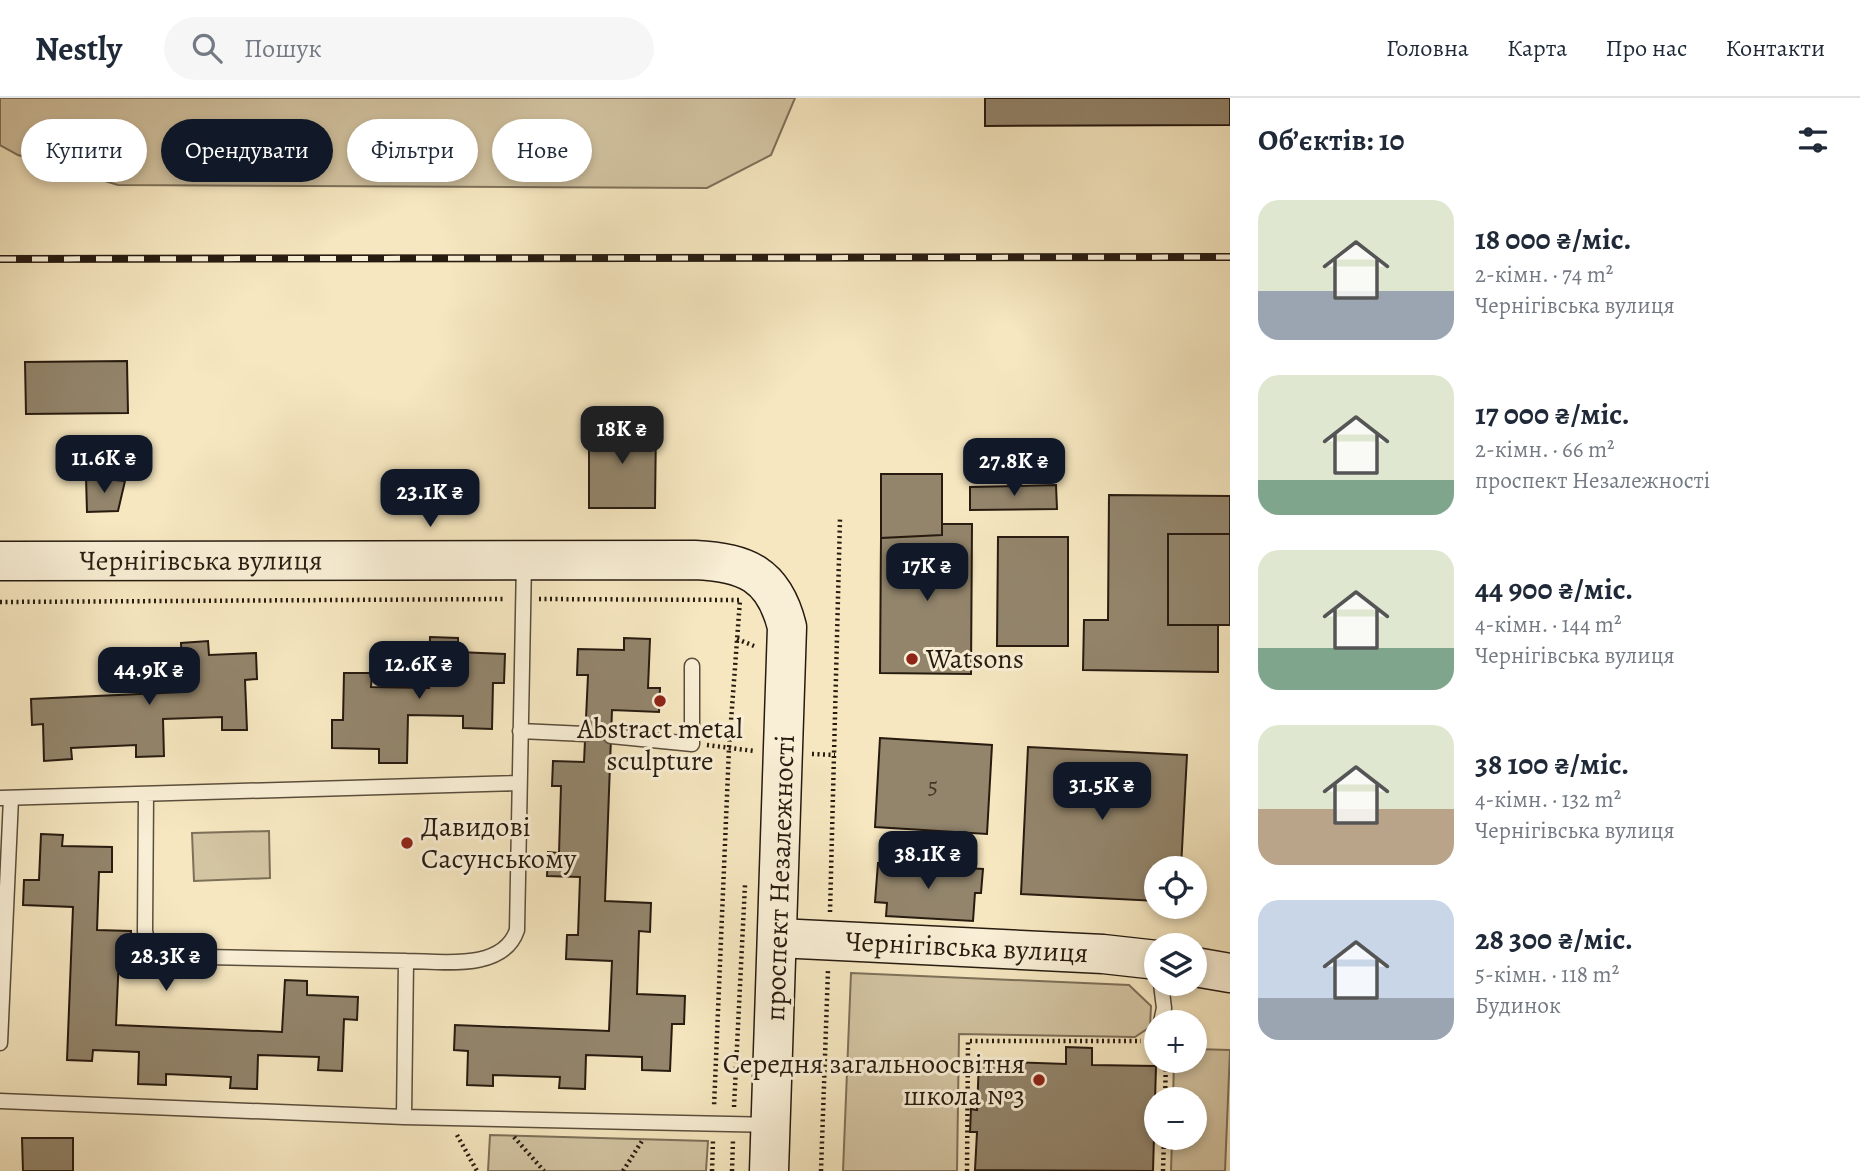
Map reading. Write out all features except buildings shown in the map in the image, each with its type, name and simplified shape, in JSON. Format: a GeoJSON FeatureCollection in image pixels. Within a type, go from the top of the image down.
{"type":"FeatureCollection","features":[{"type":"Feature","properties":{"kind":"street","name":"Чернігівська вулиця"},"geometry":{"type":"LineString","coordinates":[[0,561],[654,559],[732,563],[744,566],[761,579],[783,609],[787,627]]}},
{"type":"Feature","properties":{"kind":"street","name":"проспект Незалежності"},"geometry":{"type":"LineString","coordinates":[[769,1171],[787,627]]}},
{"type":"Feature","properties":{"kind":"street","name":"Чернігівська вулиця"},"geometry":{"type":"LineString","coordinates":[[778,938],[1114,954],[1144,964]]}},
{"type":"Feature","properties":{"kind":"street"},"geometry":{"type":"LineString","coordinates":[[1207,969],[1230,973]]}},
{"type":"Feature","properties":{"kind":"lane"},"geometry":{"type":"LineString","coordinates":[[146,794],[145,931],[149,949],[156,956],[478,960],[513,940],[517,930],[524,559]]}},
{"type":"Feature","properties":{"kind":"lane"},"geometry":{"type":"LineString","coordinates":[[611,736],[692,744],[692,666]]}},
{"type":"Feature","properties":{"kind":"lane"},"geometry":{"type":"LineString","coordinates":[[520,731],[585,734]]}},
{"type":"Feature","properties":{"kind":"lane"},"geometry":{"type":"LineString","coordinates":[[0,1043],[5,798],[519,783]]}},
{"type":"Feature","properties":{"kind":"lane"},"geometry":{"type":"LineString","coordinates":[[404,1117],[406,961]]}},
{"type":"Feature","properties":{"kind":"lane"},"geometry":{"type":"LineString","coordinates":[[0,1101],[404,1117],[772,1125]]}},
{"type":"Feature","properties":{"kind":"path"},"geometry":{"type":"LineString","coordinates":[[821,1171],[839,519]]}},
{"type":"Feature","properties":{"kind":"path"},"geometry":{"type":"LineString","coordinates":[[0,602],[740,600],[729,748],[712,1171]]}},
{"type":"Feature","properties":{"kind":"path"},"geometry":{"type":"LineString","coordinates":[[737,639],[754,643],[753,657]]}},
{"type":"Feature","properties":{"kind":"path"},"geometry":{"type":"LineString","coordinates":[[751,764],[752,737]]}},
{"type":"Feature","properties":{"kind":"path"},"geometry":{"type":"LineString","coordinates":[[732,1171],[745,875]]}},
{"type":"Feature","properties":{"kind":"path"},"geometry":{"type":"LineString","coordinates":[[967,1171],[968,1041],[1144,1042]]}},
{"type":"Feature","properties":{"kind":"path"},"geometry":{"type":"LineString","coordinates":[[457,1118],[457,1135],[477,1171]]}},
{"type":"Feature","properties":{"kind":"path"},"geometry":{"type":"LineString","coordinates":[[497,1119],[544,1171]]}},
{"type":"Feature","properties":{"kind":"path"},"geometry":{"type":"LineString","coordinates":[[622,1171],[653,1122]]}},
{"type":"Feature","properties":{"kind":"path"},"geometry":{"type":"LineString","coordinates":[[1163,1171],[1164,1150]]}},
{"type":"Feature","properties":{"kind":"shaded area"},"geometry":{"type":"Polygon","coordinates":[[[0,98],[795,98],[771,155],[707,188],[118,185],[108,182],[147,182],[147,119],[21,119],[21,156],[0,145],[0,98]]]}},
{"type":"Feature","properties":{"kind":"shaded area"},"geometry":{"type":"Polygon","coordinates":[[[269,831],[270,878],[194,881],[192,833],[269,831]]]}},
{"type":"Feature","properties":{"kind":"shaded area"},"geometry":{"type":"Polygon","coordinates":[[[851,973],[1129,985],[1151,1006],[1151,1010],[1144,1010],[1144,1031],[1135,1037],[959,1034],[957,1171],[843,1171],[851,973]]]}},
{"type":"Feature","properties":{"kind":"shaded area"},"geometry":{"type":"Polygon","coordinates":[[[1207,1049],[1230,1050],[1225,1171],[1171,1171],[1172,1150],[1207,1150],[1207,1087],[1173,1087],[1174,1073],[1207,1073],[1207,1049]]]}},
{"type":"Feature","properties":{"kind":"shaded area"},"geometry":{"type":"Polygon","coordinates":[[[490,1135],[708,1141],[706,1171],[488,1171],[490,1135]]]}},
{"type":"Feature","properties":{"kind":"railway"},"geometry":{"type":"LineString","coordinates":[[0,259],[1230,257]]}},
{"type":"Feature","properties":{"kind":"place","name":"Watsons"},"geometry":{"type":"Point","coordinates":[912,659]}},
{"type":"Feature","properties":{"kind":"place","name":"Abstract metal sculpture"},"geometry":{"type":"Point","coordinates":[660,701]}},
{"type":"Feature","properties":{"kind":"place","name":"Давидові Сасунському"},"geometry":{"type":"Point","coordinates":[407,843]}},
{"type":"Feature","properties":{"kind":"place","name":"Середня загальноосвітня школа №3"},"geometry":{"type":"Point","coordinates":[1039,1080]}}]}
